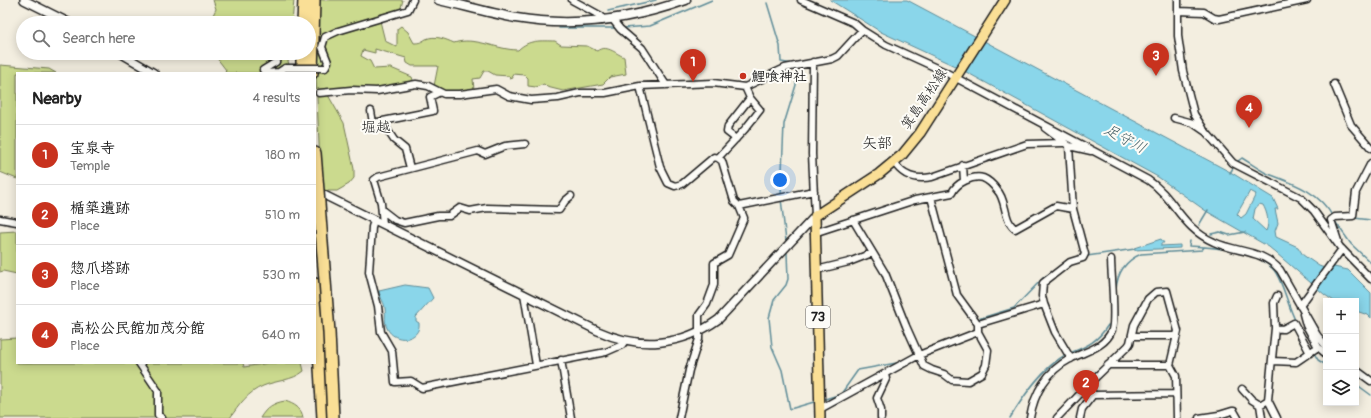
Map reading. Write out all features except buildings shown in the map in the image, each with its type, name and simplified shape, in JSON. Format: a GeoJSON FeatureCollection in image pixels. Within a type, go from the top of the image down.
{"type":"FeatureCollection","features":[{"type":"Feature","properties":{"kind":"highway"},"geometry":{"type":"LineString","coordinates":[[303,16],[304,0]]}},
{"type":"Feature","properties":{"kind":"highway"},"geometry":{"type":"LineString","coordinates":[[314,0],[314,16]]}},
{"type":"Feature","properties":{"kind":"highway"},"geometry":{"type":"LineString","coordinates":[[302,60],[302,72]]}},
{"type":"Feature","properties":{"kind":"highway"},"geometry":{"type":"LineString","coordinates":[[312,60],[312,72]]}},
{"type":"Feature","properties":{"kind":"highway"},"geometry":{"type":"LineString","coordinates":[[316,166],[329,332],[333,418]]}},
{"type":"Feature","properties":{"kind":"highway"},"geometry":{"type":"LineString","coordinates":[[316,301],[323,418]]}},
{"type":"Feature","properties":{"kind":"main road"},"geometry":{"type":"LineString","coordinates":[[439,0],[527,19],[567,23],[602,21],[617,25],[649,12],[686,0]]}},
{"type":"Feature","properties":{"kind":"main road","name":"箕島高松線"},"geometry":{"type":"LineString","coordinates":[[815,216],[879,174],[894,162],[920,133],[1005,0]]}},
{"type":"Feature","properties":{"kind":"main road","name":"73"},"geometry":{"type":"LineString","coordinates":[[815,216],[814,233],[820,414]]}},
{"type":"Feature","properties":{"kind":"street"},"geometry":{"type":"LineString","coordinates":[[279,72],[285,68],[325,68],[328,62],[322,47],[325,37],[338,31],[408,10],[413,0]]}},
{"type":"Feature","properties":{"kind":"street"},"geometry":{"type":"LineString","coordinates":[[572,0],[597,13],[601,16],[602,21]]}},
{"type":"Feature","properties":{"kind":"street"},"geometry":{"type":"LineString","coordinates":[[801,0],[850,21],[862,30],[907,55],[956,77],[1154,184],[1187,225],[1214,242],[1256,253],[1273,263],[1280,270],[1317,335],[1323,342]]}},
{"type":"Feature","properties":{"kind":"street"},"geometry":{"type":"LineString","coordinates":[[1178,0],[1178,36],[1183,71],[1194,114],[1206,132],[1233,163],[1291,192],[1308,204],[1341,249],[1371,279]]}},
{"type":"Feature","properties":{"kind":"street"},"geometry":{"type":"LineString","coordinates":[[1178,11],[1204,12],[1214,18],[1219,19],[1288,2],[1307,0]]}},
{"type":"Feature","properties":{"kind":"street"},"geometry":{"type":"LineString","coordinates":[[26,1],[56,16]]}},
{"type":"Feature","properties":{"kind":"street"},"geometry":{"type":"LineString","coordinates":[[617,25],[642,48],[666,85]]}},
{"type":"Feature","properties":{"kind":"street"},"geometry":{"type":"LineString","coordinates":[[371,111],[373,123],[382,122],[433,111],[430,97],[438,93],[460,94],[496,89],[509,96],[531,100],[558,98],[580,94],[605,93],[640,86],[713,83],[746,87],[785,68],[813,62],[823,62],[838,56],[862,30]]}},
{"type":"Feature","properties":{"kind":"street"},"geometry":{"type":"LineString","coordinates":[[132,60],[152,72]]}},
{"type":"Feature","properties":{"kind":"street"},"geometry":{"type":"LineString","coordinates":[[265,72],[263,70],[276,62],[277,60]]}},
{"type":"Feature","properties":{"kind":"street"},"geometry":{"type":"LineString","coordinates":[[316,191],[598,331],[626,341],[660,343],[685,338],[700,331],[727,311],[815,216],[813,62]]}},
{"type":"Feature","properties":{"kind":"street"},"geometry":{"type":"LineString","coordinates":[[319,93],[351,90],[377,91],[416,84],[428,86],[438,93]]}},
{"type":"Feature","properties":{"kind":"street"},"geometry":{"type":"LineString","coordinates":[[1334,84],[1351,125],[1371,148]]}},
{"type":"Feature","properties":{"kind":"street"},"geometry":{"type":"LineString","coordinates":[[640,86],[660,167],[668,183],[672,186],[682,184],[714,157],[718,158],[760,110],[750,98],[746,87]]}},
{"type":"Feature","properties":{"kind":"street"},"geometry":{"type":"LineString","coordinates":[[736,139],[727,132],[728,126],[750,98]]}},
{"type":"Feature","properties":{"kind":"street"},"geometry":{"type":"LineString","coordinates":[[1174,118],[1193,122],[1206,132]]}},
{"type":"Feature","properties":{"kind":"street"},"geometry":{"type":"LineString","coordinates":[[382,122],[394,140],[405,149],[410,168]]}},
{"type":"Feature","properties":{"kind":"street"},"geometry":{"type":"LineString","coordinates":[[1042,124],[1069,146],[1097,152]]}},
{"type":"Feature","properties":{"kind":"street"},"geometry":{"type":"LineString","coordinates":[[894,162],[899,171],[914,178],[932,177],[1027,144],[1063,142]]}},
{"type":"Feature","properties":{"kind":"street"},"geometry":{"type":"LineString","coordinates":[[383,224],[382,210],[374,180],[378,177],[478,151],[485,154],[505,146],[525,144]]}},
{"type":"Feature","properties":{"kind":"street"},"geometry":{"type":"LineString","coordinates":[[1068,356],[1055,332],[1042,296],[1043,283],[1070,262],[1084,256],[1073,210],[1069,146]]}},
{"type":"Feature","properties":{"kind":"street"},"geometry":{"type":"LineString","coordinates":[[678,418],[700,331],[699,315],[707,304],[714,285],[714,263],[728,255],[744,218],[739,206],[734,201],[722,161],[718,158]]}},
{"type":"Feature","properties":{"kind":"street"},"geometry":{"type":"LineString","coordinates":[[1341,249],[1331,222],[1333,218],[1353,216],[1356,192],[1371,163]]}},
{"type":"Feature","properties":{"kind":"street"},"geometry":{"type":"LineString","coordinates":[[963,165],[964,181]]}},
{"type":"Feature","properties":{"kind":"street"},"geometry":{"type":"LineString","coordinates":[[814,233],[915,200],[952,193],[954,188],[964,181],[978,177],[984,178],[997,189],[1009,219],[1015,229],[1056,206],[1073,210]]}},
{"type":"Feature","properties":{"kind":"street"},"geometry":{"type":"LineString","coordinates":[[739,206],[814,191]]}},
{"type":"Feature","properties":{"kind":"street"},"geometry":{"type":"LineString","coordinates":[[382,210],[395,220],[404,223],[438,216],[449,216],[460,208],[470,211],[487,208],[559,210],[565,201],[571,196]]}},
{"type":"Feature","properties":{"kind":"street"},"geometry":{"type":"LineString","coordinates":[[853,220],[885,273],[924,366],[944,374],[952,380],[968,381],[982,373],[988,358],[988,350],[978,332],[976,322],[957,295],[931,198]]}},
{"type":"Feature","properties":{"kind":"street"},"geometry":{"type":"LineString","coordinates":[[0,219],[16,222]]}},
{"type":"Feature","properties":{"kind":"street"},"geometry":{"type":"LineString","coordinates":[[374,220],[372,227],[369,272],[378,306],[381,332],[392,351],[395,382],[411,381],[422,388],[606,352],[622,345],[626,341]]}},
{"type":"Feature","properties":{"kind":"street"},"geometry":{"type":"LineString","coordinates":[[1313,351],[1302,307],[1341,249]]}},
{"type":"Feature","properties":{"kind":"street"},"geometry":{"type":"LineString","coordinates":[[816,270],[849,262],[872,252]]}},
{"type":"Feature","properties":{"kind":"street"},"geometry":{"type":"LineString","coordinates":[[1030,418],[1034,402],[1044,382],[1054,370],[1068,356],[1098,346],[1111,332],[1113,321],[1111,259]]}},
{"type":"Feature","properties":{"kind":"street"},"geometry":{"type":"LineString","coordinates":[[1057,418],[1128,346],[1134,325],[1148,299],[1156,292],[1167,292],[1178,331],[1170,365],[1176,376],[1177,418]]}},
{"type":"Feature","properties":{"kind":"street"},"geometry":{"type":"LineString","coordinates":[[524,294],[536,365]]}},
{"type":"Feature","properties":{"kind":"street"},"geometry":{"type":"LineString","coordinates":[[1277,296],[1274,303],[1275,328],[1268,400],[1277,418]]}},
{"type":"Feature","properties":{"kind":"street"},"geometry":{"type":"LineString","coordinates":[[976,322],[1044,304]]}},
{"type":"Feature","properties":{"kind":"street"},"geometry":{"type":"LineString","coordinates":[[1275,328],[1283,329],[1294,323],[1313,351],[1323,353]]}},
{"type":"Feature","properties":{"kind":"street"},"geometry":{"type":"LineString","coordinates":[[820,414],[918,353],[978,332]]}},
{"type":"Feature","properties":{"kind":"street"},"geometry":{"type":"LineString","coordinates":[[1132,336],[1178,336]]}},
{"type":"Feature","properties":{"kind":"street"},"geometry":{"type":"LineString","coordinates":[[1272,361],[1296,362],[1313,351]]}},
{"type":"Feature","properties":{"kind":"street"},"geometry":{"type":"LineString","coordinates":[[560,360],[571,418]]}},
{"type":"Feature","properties":{"kind":"street"},"geometry":{"type":"LineString","coordinates":[[141,364],[158,391],[158,415],[162,418]]}},
{"type":"Feature","properties":{"kind":"street"},"geometry":{"type":"LineString","coordinates":[[1108,365],[1170,365]]}},
{"type":"Feature","properties":{"kind":"street"},"geometry":{"type":"LineString","coordinates":[[1359,373],[1371,382]]}},
{"type":"Feature","properties":{"kind":"street"},"geometry":{"type":"LineString","coordinates":[[880,418],[881,410],[877,398],[886,379],[885,374]]}},
{"type":"Feature","properties":{"kind":"street"},"geometry":{"type":"LineString","coordinates":[[1089,384],[1093,395]]}},
{"type":"Feature","properties":{"kind":"street"},"geometry":{"type":"LineString","coordinates":[[1242,389],[1252,400],[1260,405],[1262,418]]}},
{"type":"Feature","properties":{"kind":"street"},"geometry":{"type":"LineString","coordinates":[[1093,395],[1176,394]]}},
{"type":"Feature","properties":{"kind":"street"},"geometry":{"type":"LineString","coordinates":[[1080,418],[1082,409],[1093,395]]}},
{"type":"Feature","properties":{"kind":"street"},"geometry":{"type":"LineString","coordinates":[[1260,405],[1268,400]]}},
{"type":"Feature","properties":{"kind":"street"},"geometry":{"type":"LineString","coordinates":[[1199,418],[1219,416],[1232,411],[1234,411],[1238,418]]}},
{"type":"Feature","properties":{"kind":"green space"},"geometry":{"type":"Polygon","coordinates":[[[213,0],[294,0],[293,16],[212,16],[216,9],[213,0]]]}},
{"type":"Feature","properties":{"kind":"green space"},"geometry":{"type":"Polygon","coordinates":[[[318,0],[403,0],[400,11],[379,17],[385,41],[397,47],[397,29],[401,26],[408,32],[414,43],[436,37],[454,43],[470,41],[518,50],[522,46],[531,42],[555,41],[561,45],[587,46],[597,51],[604,48],[610,50],[624,57],[626,74],[610,77],[603,84],[563,91],[547,87],[544,84],[536,87],[528,86],[528,78],[525,75],[512,74],[513,78],[510,79],[509,76],[495,75],[488,71],[484,71],[480,78],[473,79],[474,90],[446,92],[434,86],[438,66],[412,66],[407,63],[406,58],[375,49],[375,53],[363,50],[361,56],[370,61],[374,69],[391,68],[412,77],[413,80],[412,82],[373,88],[349,87],[319,90],[320,96],[328,95],[344,123],[354,169],[354,178],[349,184],[337,191],[327,191],[321,188],[316,76],[318,0]]]}},
{"type":"Feature","properties":{"kind":"green space"},"geometry":{"type":"Polygon","coordinates":[[[218,60],[288,60],[291,72],[225,72],[226,70],[218,60]]]}},
{"type":"Feature","properties":{"kind":"green space"},"geometry":{"type":"Polygon","coordinates":[[[0,65],[49,69],[54,72],[16,72],[16,179],[0,172],[0,65]]]}},
{"type":"Feature","properties":{"kind":"green space"},"geometry":{"type":"Polygon","coordinates":[[[16,231],[16,274],[3,271],[0,272],[0,232],[16,231]]]}},
{"type":"Feature","properties":{"kind":"green space"},"geometry":{"type":"Polygon","coordinates":[[[16,338],[16,364],[243,364],[244,367],[263,364],[302,364],[304,371],[294,377],[268,384],[253,392],[244,399],[230,418],[0,418],[0,339],[16,338]]]}},
{"type":"Feature","properties":{"kind":"green space"},"geometry":{"type":"Polygon","coordinates":[[[285,401],[297,407],[303,418],[260,418],[271,406],[285,401]]]}},
{"type":"Feature","properties":{"kind":"water","name":"足守川"},"geometry":{"type":"Polygon","coordinates":[[[830,0],[907,0],[1232,173],[1273,198],[1278,209],[1275,209],[1278,223],[1275,231],[1276,237],[1298,247],[1303,255],[1319,266],[1330,270],[1334,267],[1348,270],[1371,293],[1371,318],[1368,315],[1359,312],[1359,298],[1330,298],[1269,247],[1206,211],[1158,177],[957,67],[881,32],[830,0]],[[1250,191],[1237,214],[1241,218],[1246,214],[1256,194],[1250,191]],[[1259,204],[1255,209],[1253,219],[1266,231],[1268,221],[1263,205],[1259,204]]]}},
{"type":"Feature","properties":{"kind":"water"},"geometry":{"type":"Polygon","coordinates":[[[1161,239],[1164,243],[1161,243],[1161,246],[1180,245],[1180,248],[1134,250],[1134,248],[1161,239]]]}},
{"type":"Feature","properties":{"kind":"water"},"geometry":{"type":"Polygon","coordinates":[[[405,285],[428,288],[433,298],[416,317],[416,321],[419,323],[416,334],[412,337],[401,338],[390,333],[387,328],[385,307],[379,291],[405,285]]]}},
{"type":"Feature","properties":{"kind":"waterway"},"geometry":{"type":"LineString","coordinates":[[608,11],[656,0]]}},
{"type":"Feature","properties":{"kind":"waterway"},"geometry":{"type":"LineString","coordinates":[[623,28],[650,26],[712,0]]}},
{"type":"Feature","properties":{"kind":"waterway"},"geometry":{"type":"LineString","coordinates":[[767,3],[780,46],[781,62],[793,64]]}},
{"type":"Feature","properties":{"kind":"waterway"},"geometry":{"type":"LineString","coordinates":[[559,28],[617,28]]}},
{"type":"Feature","properties":{"kind":"waterway"},"geometry":{"type":"LineString","coordinates":[[781,195],[784,124],[796,85],[795,69]]}},
{"type":"Feature","properties":{"kind":"waterway"},"geometry":{"type":"LineString","coordinates":[[1238,161],[1242,158],[1266,173],[1295,184],[1313,194],[1327,208],[1333,217]]}},
{"type":"Feature","properties":{"kind":"waterway"},"geometry":{"type":"LineString","coordinates":[[1230,173],[1233,168]]}},
{"type":"Feature","properties":{"kind":"waterway"},"geometry":{"type":"LineString","coordinates":[[781,199],[786,241]]}},
{"type":"Feature","properties":{"kind":"waterway"},"geometry":{"type":"LineString","coordinates":[[1199,225],[1208,210]]}},
{"type":"Feature","properties":{"kind":"waterway"},"geometry":{"type":"LineString","coordinates":[[1354,218],[1371,220]]}},
{"type":"Feature","properties":{"kind":"waterway"},"geometry":{"type":"LineString","coordinates":[[1334,220],[1351,244],[1371,263]]}},
{"type":"Feature","properties":{"kind":"waterway"},"geometry":{"type":"LineString","coordinates":[[0,222],[7,223]]}},
{"type":"Feature","properties":{"kind":"waterway"},"geometry":{"type":"LineString","coordinates":[[1211,234],[1220,232],[1229,235],[1245,232]]}},
{"type":"Feature","properties":{"kind":"waterway"},"geometry":{"type":"LineString","coordinates":[[1190,241],[1189,246],[1223,249],[1249,255],[1269,266],[1276,273],[1279,279],[1296,322]]}},
{"type":"Feature","properties":{"kind":"waterway"},"geometry":{"type":"LineString","coordinates":[[1116,290],[1118,278],[1123,268],[1130,260],[1141,254],[1202,250],[1204,247]]}},
{"type":"Feature","properties":{"kind":"waterway"},"geometry":{"type":"LineString","coordinates":[[1087,256],[1135,249]]}},
{"type":"Feature","properties":{"kind":"waterway"},"geometry":{"type":"LineString","coordinates":[[787,253],[788,279],[786,285],[774,300],[769,318],[772,347],[782,370],[790,409],[814,402]]}},
{"type":"Feature","properties":{"kind":"waterway"},"geometry":{"type":"LineString","coordinates":[[978,319],[1014,308],[1044,277],[1051,273]]}},
{"type":"Feature","properties":{"kind":"waterway"},"geometry":{"type":"LineString","coordinates":[[1070,353],[1092,342],[1108,325]]}},
{"type":"Feature","properties":{"kind":"waterway"},"geometry":{"type":"LineString","coordinates":[[1314,353],[1318,360],[1323,363]]}},
{"type":"Feature","properties":{"kind":"waterway"},"geometry":{"type":"LineString","coordinates":[[1010,418],[1021,400],[1042,374],[1050,366],[1067,354]]}},
{"type":"Feature","properties":{"kind":"waterway"},"geometry":{"type":"LineString","coordinates":[[822,400],[841,394],[858,370],[902,362]]}},
{"type":"Feature","properties":{"kind":"waterway"},"geometry":{"type":"LineString","coordinates":[[1359,386],[1371,395]]}},
{"type":"Feature","properties":{"kind":"place","name":"鯉喰神社"},"geometry":{"type":"Point","coordinates":[743,76]}},
{"type":"Feature","properties":{"kind":"place","name":"惣爪塔跡"},"geometry":{"type":"Point","coordinates":[1156,76]}},
{"type":"Feature","properties":{"kind":"place","name":"宝泉寺"},"geometry":{"type":"Point","coordinates":[693,82]}},
{"type":"Feature","properties":{"kind":"place","name":"高松公民館加茂分館"},"geometry":{"type":"Point","coordinates":[1249,128]}},
{"type":"Feature","properties":{"kind":"place","name":"楯築遺跡"},"geometry":{"type":"Point","coordinates":[1086,403]}},
{"type":"Feature","properties":{"kind":"district","name":"堀越"},"geometry":{"type":"Point","coordinates":[376,127]}},
{"type":"Feature","properties":{"kind":"district","name":"矢部"},"geometry":{"type":"Point","coordinates":[877,143]}}]}
